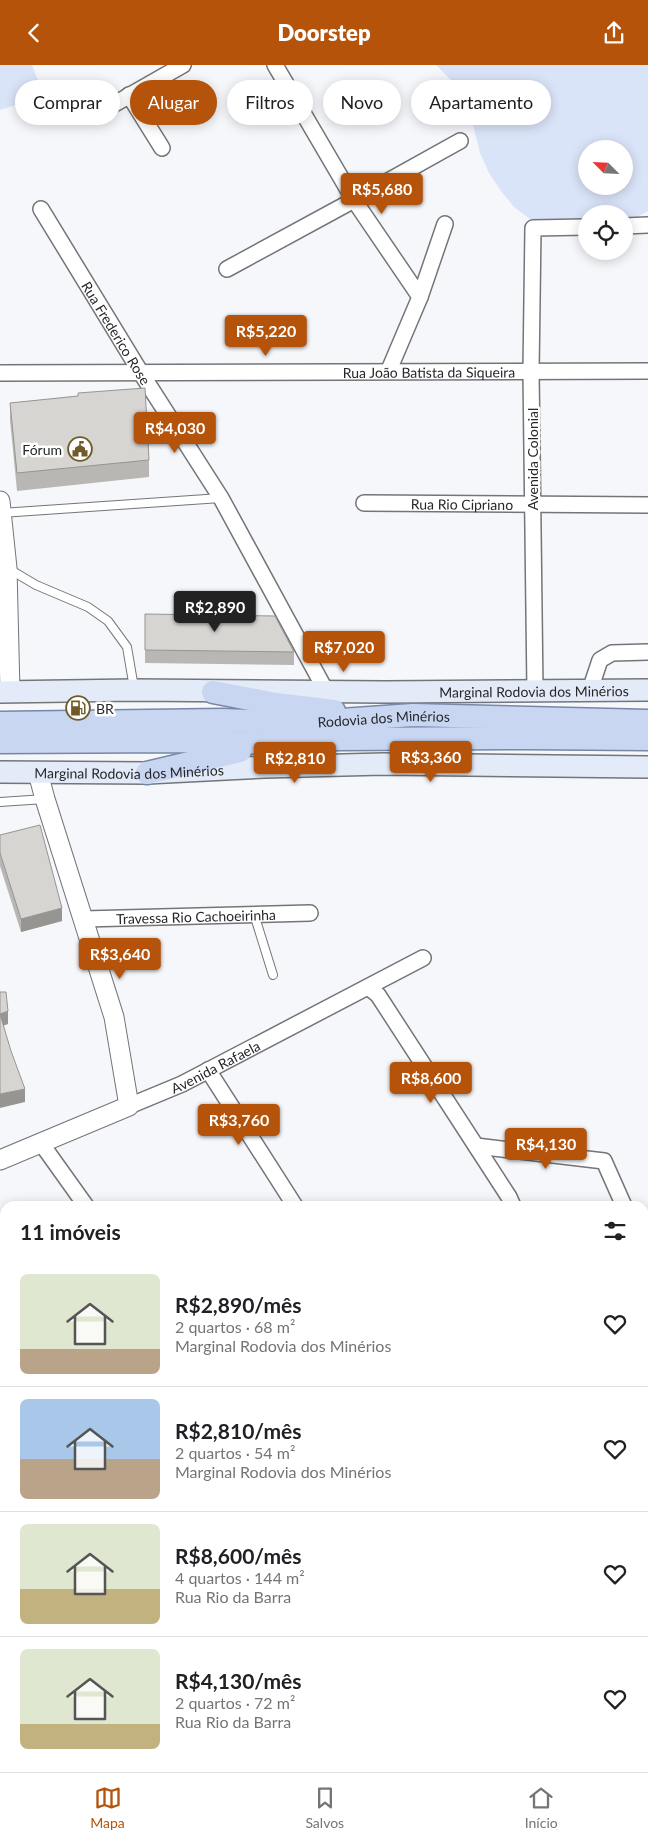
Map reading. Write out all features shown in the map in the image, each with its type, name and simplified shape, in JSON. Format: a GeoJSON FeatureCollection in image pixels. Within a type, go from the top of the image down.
{"type":"FeatureCollection","features":[{"type":"Feature","properties":{"kind":"main road","name":"Marginal Rodovia dos Minérios"},"geometry":{"type":"LineString","coordinates":[[5,692],[134,690],[213,692],[648,690]]}},
{"type":"Feature","properties":{"kind":"main road"},"geometry":{"type":"LineString","coordinates":[[213,692],[286,705],[392,715]]}},
{"type":"Feature","properties":{"kind":"main road","name":"Rodovia dos Minérios"},"geometry":{"type":"LineString","coordinates":[[0,723],[223,720],[298,723],[392,715],[648,721]]}},
{"type":"Feature","properties":{"kind":"main road","name":"Rodovia dos Minérios"},"geometry":{"type":"LineString","coordinates":[[0,742],[176,741],[272,743],[338,739],[648,739]]}},
{"type":"Feature","properties":{"kind":"main road"},"geometry":{"type":"LineString","coordinates":[[147,773],[272,743]]}},
{"type":"Feature","properties":{"kind":"main road","name":"Marginal Rodovia dos Minérios"},"geometry":{"type":"LineString","coordinates":[[0,772],[147,773],[383,764],[648,767]]}},
{"type":"Feature","properties":{"kind":"street"},"geometry":{"type":"LineString","coordinates":[[120,100],[183,65]]}},
{"type":"Feature","properties":{"kind":"street"},"geometry":{"type":"LineString","coordinates":[[275,65],[354,201],[420,297]]}},
{"type":"Feature","properties":{"kind":"street"},"geometry":{"type":"LineString","coordinates":[[129,95],[162,148]]}},
{"type":"Feature","properties":{"kind":"street"},"geometry":{"type":"LineString","coordinates":[[226,269],[354,201],[460,141]]}},
{"type":"Feature","properties":{"kind":"street","name":"Rua Frederico Rose"},"geometry":{"type":"LineString","coordinates":[[41,209],[141,373],[221,498],[326,691]]}},
{"type":"Feature","properties":{"kind":"street"},"geometry":{"type":"LineString","coordinates":[[388,371],[420,297],[445,224]]}},
{"type":"Feature","properties":{"kind":"street"},"geometry":{"type":"LineString","coordinates":[[633,226],[648,225]]}},
{"type":"Feature","properties":{"kind":"street","name":"Avenida Colonial"},"geometry":{"type":"LineString","coordinates":[[535,691],[531,371],[533,228],[578,227]]}},
{"type":"Feature","properties":{"kind":"street","name":"Rua João Batista da Siqueira"},"geometry":{"type":"LineString","coordinates":[[0,373],[648,371]]}},
{"type":"Feature","properties":{"kind":"street","name":"Rua Rio Cipriano"},"geometry":{"type":"LineString","coordinates":[[364,503],[648,505]]}},
{"type":"Feature","properties":{"kind":"street"},"geometry":{"type":"LineString","coordinates":[[1,519],[7,568],[5,692]]}},
{"type":"Feature","properties":{"kind":"street"},"geometry":{"type":"LineString","coordinates":[[590,690],[600,660],[612,653],[648,652]]}},
{"type":"Feature","properties":{"kind":"street"},"geometry":{"type":"LineString","coordinates":[[38,773],[114,1017],[129,1106]]}},
{"type":"Feature","properties":{"kind":"street","name":"Travessa Rio Cachoeirinha"},"geometry":{"type":"LineString","coordinates":[[84,919],[310,913]]}},
{"type":"Feature","properties":{"kind":"street","name":"Avenida Rafaela"},"geometry":{"type":"LineString","coordinates":[[0,1160],[182,1084],[423,958]]}},
{"type":"Feature","properties":{"kind":"street"},"geometry":{"type":"LineString","coordinates":[[368,987],[378,995],[511,1201]]}},
{"type":"Feature","properties":{"kind":"street"},"geometry":{"type":"LineString","coordinates":[[208,1070],[292,1201]]}},
{"type":"Feature","properties":{"kind":"street"},"geometry":{"type":"LineString","coordinates":[[41,1143],[82,1201]]}},
{"type":"Feature","properties":{"kind":"street"},"geometry":{"type":"LineString","coordinates":[[476,1146],[604,1161],[622,1201]]}},
{"type":"Feature","properties":{"kind":"lane"},"geometry":{"type":"LineString","coordinates":[[1,519],[221,498]]}},
{"type":"Feature","properties":{"kind":"lane"},"geometry":{"type":"LineString","coordinates":[[7,568],[36,585],[88,607],[108,621],[127,647],[134,690]]}},
{"type":"Feature","properties":{"kind":"lane"},"geometry":{"type":"LineString","coordinates":[[0,802],[45,799]]}},
{"type":"Feature","properties":{"kind":"lane"},"geometry":{"type":"LineString","coordinates":[[254,914],[273,975]]}},
{"type":"Feature","properties":{"kind":"shaded area"},"geometry":{"type":"Polygon","coordinates":[[[0,65],[32,65],[38,80],[15,80],[15,105],[0,110],[0,65]]]}},
{"type":"Feature","properties":{"kind":"shaded area"},"geometry":{"type":"Polygon","coordinates":[[[436,65],[648,65],[648,211],[633,219],[633,205],[578,205],[578,234],[563,236],[534,222],[514,207],[489,173],[480,153],[473,125],[551,125],[551,80],[451,80],[436,65]]]}},
{"type":"Feature","properties":{"kind":"building","name":"Fórum"},"geometry":{"type":"Polygon","coordinates":[[[145,388],[149,460],[17,473],[10,403],[78,396],[78,393],[145,388]]]}},
{"type":"Feature","properties":{"kind":"building"},"geometry":{"type":"Polygon","coordinates":[[[145,614],[275,616],[294,652],[145,650],[145,614]]]}},
{"type":"Feature","properties":{"kind":"building"},"geometry":{"type":"Polygon","coordinates":[[[40,825],[62,908],[21,919],[0,853],[0,835],[40,825]]]}},
{"type":"Feature","properties":{"kind":"building"},"geometry":{"type":"Polygon","coordinates":[[[0,992],[6,992],[8,1011],[0,1014],[0,992]]]}},
{"type":"Feature","properties":{"kind":"building"},"geometry":{"type":"Polygon","coordinates":[[[0,1014],[25,1089],[0,1094],[0,1014]]]}},
{"type":"Feature","properties":{"kind":"place","name":"Fórum"},"geometry":{"type":"Point","coordinates":[80,449]}},
{"type":"Feature","properties":{"kind":"place","name":"BR"},"geometry":{"type":"Point","coordinates":[78,708]}}]}
